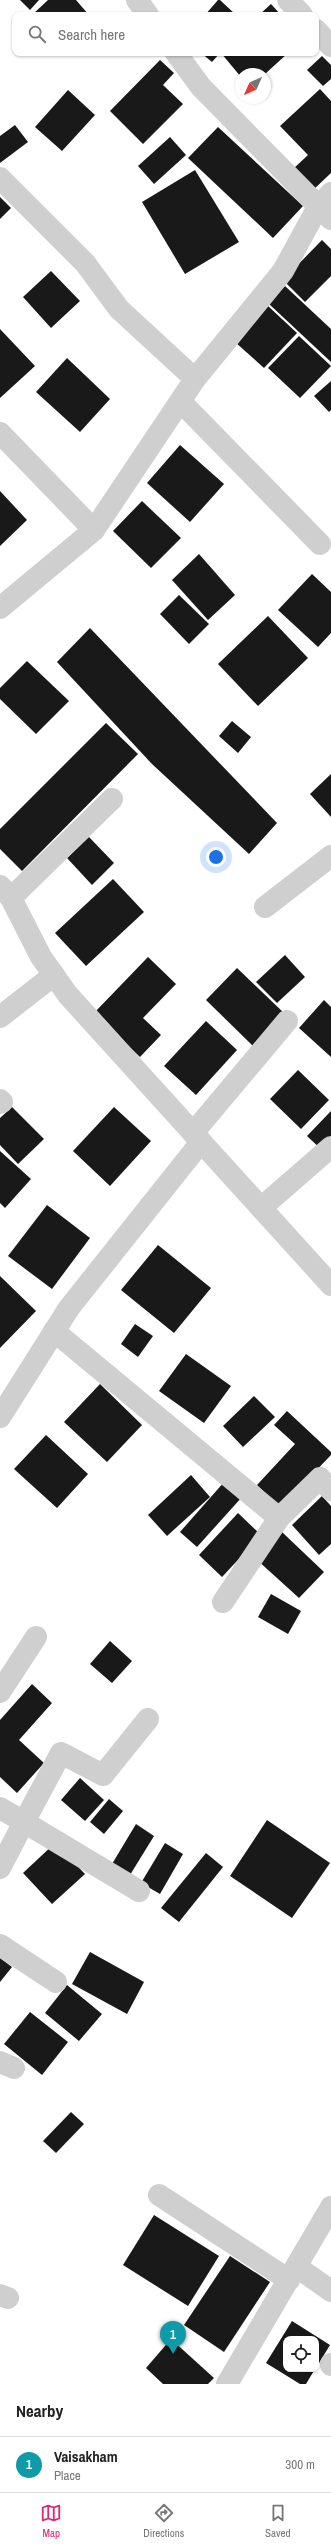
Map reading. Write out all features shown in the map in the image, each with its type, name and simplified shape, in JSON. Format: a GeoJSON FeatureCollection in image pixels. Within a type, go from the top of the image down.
{"type":"FeatureCollection","features":[{"type":"Feature","properties":{"kind":"street"},"geometry":{"type":"LineString","coordinates":[[137,0],[146,12]]}},
{"type":"Feature","properties":{"kind":"street"},"geometry":{"type":"LineString","coordinates":[[288,0],[299,12]]}},
{"type":"Feature","properties":{"kind":"street"},"geometry":{"type":"LineString","coordinates":[[319,33],[331,46]]}},
{"type":"Feature","properties":{"kind":"street"},"geometry":{"type":"LineString","coordinates":[[0,608],[94,530],[195,379],[283,271],[327,206],[201,87],[178,56]]}},
{"type":"Feature","properties":{"kind":"street"},"geometry":{"type":"LineString","coordinates":[[0,178],[85,263],[119,309],[195,379]]}},
{"type":"Feature","properties":{"kind":"street"},"geometry":{"type":"LineString","coordinates":[[181,402],[320,544]]}},
{"type":"Feature","properties":{"kind":"street"},"geometry":{"type":"LineString","coordinates":[[0,433],[94,530]]}},
{"type":"Feature","properties":{"kind":"street"},"geometry":{"type":"LineString","coordinates":[[112,799],[5,892],[41,957],[68,995],[331,1285]]}},
{"type":"Feature","properties":{"kind":"street"},"geometry":{"type":"LineString","coordinates":[[265,907],[331,856]]}},
{"type":"Feature","properties":{"kind":"street"},"geometry":{"type":"LineString","coordinates":[[0,1017],[54,975]]}},
{"type":"Feature","properties":{"kind":"street"},"geometry":{"type":"LineString","coordinates":[[0,1417],[69,1308],[287,1021]]}},
{"type":"Feature","properties":{"kind":"street"},"geometry":{"type":"LineString","coordinates":[[0,1100],[2,1102],[0,1103]]}},
{"type":"Feature","properties":{"kind":"street"},"geometry":{"type":"LineString","coordinates":[[261,1208],[331,1147]]}},
{"type":"Feature","properties":{"kind":"street"},"geometry":{"type":"LineString","coordinates":[[54,1330],[279,1518]]}},
{"type":"Feature","properties":{"kind":"street"},"geometry":{"type":"LineString","coordinates":[[223,1602],[279,1518],[320,1478],[331,1490]]}},
{"type":"Feature","properties":{"kind":"street"},"geometry":{"type":"LineString","coordinates":[[0,1692],[36,1637]]}},
{"type":"Feature","properties":{"kind":"street"},"geometry":{"type":"LineString","coordinates":[[0,1868],[61,1754],[104,1775],[148,1720]]}},
{"type":"Feature","properties":{"kind":"street"},"geometry":{"type":"LineString","coordinates":[[0,1808],[139,1891]]}},
{"type":"Feature","properties":{"kind":"street"},"geometry":{"type":"LineString","coordinates":[[0,1945],[56,1982]]}},
{"type":"Feature","properties":{"kind":"street"},"geometry":{"type":"LineString","coordinates":[[159,2195],[293,2274],[331,2291]]}},
{"type":"Feature","properties":{"kind":"street"},"geometry":{"type":"LineString","coordinates":[[227,2384],[331,2207]]}},
{"type":"Feature","properties":{"kind":"building"},"geometry":{"type":"Polygon","coordinates":[[[20,0],[39,0],[30,10],[20,0]]]}},
{"type":"Feature","properties":{"kind":"building"},"geometry":{"type":"Polygon","coordinates":[[[48,0],[76,0],[86,12],[35,12],[48,0]]]}},
{"type":"Feature","properties":{"kind":"building"},"geometry":{"type":"Polygon","coordinates":[[[218,0],[220,0],[233,12],[208,12],[218,0]]]}},
{"type":"Feature","properties":{"kind":"building"},"geometry":{"type":"Polygon","coordinates":[[[271,4],[278,12],[262,12],[271,4]]]}},
{"type":"Feature","properties":{"kind":"building"},"geometry":{"type":"Polygon","coordinates":[[[205,56],[217,56],[212,62],[205,56]]]}},
{"type":"Feature","properties":{"kind":"building"},"geometry":{"type":"Polygon","coordinates":[[[224,56],[285,56],[271,69],[235,68],[235,70],[224,56]]]}},
{"type":"Feature","properties":{"kind":"building"},"geometry":{"type":"Polygon","coordinates":[[[322,56],[331,65],[331,79],[323,86],[307,70],[322,56]]]}},
{"type":"Feature","properties":{"kind":"building"},"geometry":{"type":"Polygon","coordinates":[[[160,60],[174,73],[163,85],[183,104],[143,144],[110,111],[160,60]]]}},
{"type":"Feature","properties":{"kind":"building"},"geometry":{"type":"Polygon","coordinates":[[[320,89],[331,101],[331,173],[313,190],[293,169],[308,155],[280,126],[320,89]]]}},
{"type":"Feature","properties":{"kind":"building"},"geometry":{"type":"Polygon","coordinates":[[[68,90],[95,115],[62,151],[35,127],[68,90]]]}},
{"type":"Feature","properties":{"kind":"building"},"geometry":{"type":"Polygon","coordinates":[[[15,125],[28,142],[0,163],[0,136],[15,125]]]}},
{"type":"Feature","properties":{"kind":"building"},"geometry":{"type":"Polygon","coordinates":[[[218,127],[303,206],[273,238],[188,158],[218,127]]]}},
{"type":"Feature","properties":{"kind":"building"},"geometry":{"type":"Polygon","coordinates":[[[170,137],[186,155],[154,184],[138,166],[170,137]]]}},
{"type":"Feature","properties":{"kind":"building"},"geometry":{"type":"Polygon","coordinates":[[[195,170],[239,242],[185,274],[142,202],[195,170]]]}},
{"type":"Feature","properties":{"kind":"building"},"geometry":{"type":"Polygon","coordinates":[[[0,197],[11,208],[0,219],[0,197]]]}},
{"type":"Feature","properties":{"kind":"building"},"geometry":{"type":"Polygon","coordinates":[[[322,240],[331,249],[331,276],[305,302],[283,280],[322,240]]]}},
{"type":"Feature","properties":{"kind":"building"},"geometry":{"type":"Polygon","coordinates":[[[51,271],[80,301],[51,328],[23,297],[51,271]]]}},
{"type":"Feature","properties":{"kind":"building"},"geometry":{"type":"Polygon","coordinates":[[[285,286],[331,329],[331,362],[268,303],[285,286]]]}},
{"type":"Feature","properties":{"kind":"building"},"geometry":{"type":"Polygon","coordinates":[[[268,306],[297,333],[264,368],[235,342],[268,306]]]}},
{"type":"Feature","properties":{"kind":"building"},"geometry":{"type":"Polygon","coordinates":[[[0,329],[35,366],[0,398],[0,329]]]}},
{"type":"Feature","properties":{"kind":"building"},"geometry":{"type":"Polygon","coordinates":[[[299,336],[331,366],[300,398],[268,368],[299,336]]]}},
{"type":"Feature","properties":{"kind":"building"},"geometry":{"type":"Polygon","coordinates":[[[67,358],[110,399],[80,432],[36,392],[67,358]]]}},
{"type":"Feature","properties":{"kind":"building"},"geometry":{"type":"Polygon","coordinates":[[[331,381],[331,410],[329,412],[314,396],[331,381]]]}},
{"type":"Feature","properties":{"kind":"building"},"geometry":{"type":"Polygon","coordinates":[[[180,445],[224,484],[190,522],[147,483],[180,445]]]}},
{"type":"Feature","properties":{"kind":"building"},"geometry":{"type":"Polygon","coordinates":[[[0,491],[27,520],[0,546],[0,491]]]}},
{"type":"Feature","properties":{"kind":"building"},"geometry":{"type":"Polygon","coordinates":[[[142,501],[181,538],[151,568],[113,531],[142,501]]]}},
{"type":"Feature","properties":{"kind":"building"},"geometry":{"type":"Polygon","coordinates":[[[199,554],[235,595],[208,620],[172,580],[199,554]]]}},
{"type":"Feature","properties":{"kind":"building"},"geometry":{"type":"Polygon","coordinates":[[[312,574],[331,592],[331,633],[318,647],[278,610],[312,574]]]}},
{"type":"Feature","properties":{"kind":"building"},"geometry":{"type":"Polygon","coordinates":[[[179,595],[209,624],[189,644],[160,614],[179,595]]]}},
{"type":"Feature","properties":{"kind":"building"},"geometry":{"type":"Polygon","coordinates":[[[268,616],[308,658],[258,706],[218,664],[268,616]]]}},
{"type":"Feature","properties":{"kind":"building"},"geometry":{"type":"Polygon","coordinates":[[[90,628],[277,823],[249,854],[152,764],[57,662],[90,628]]]}},
{"type":"Feature","properties":{"kind":"building"},"geometry":{"type":"Polygon","coordinates":[[[27,661],[69,701],[36,734],[0,699],[0,688],[27,661]]]}},
{"type":"Feature","properties":{"kind":"building"},"geometry":{"type":"Polygon","coordinates":[[[232,721],[251,737],[238,753],[219,736],[232,721]]]}},
{"type":"Feature","properties":{"kind":"building"},"geometry":{"type":"Polygon","coordinates":[[[106,723],[138,754],[22,871],[0,849],[0,829],[106,723]]]}},
{"type":"Feature","properties":{"kind":"building"},"geometry":{"type":"Polygon","coordinates":[[[331,774],[331,817],[310,794],[331,774]]]}},
{"type":"Feature","properties":{"kind":"building"},"geometry":{"type":"Polygon","coordinates":[[[89,837],[114,863],[92,885],[67,858],[89,837]]]}},
{"type":"Feature","properties":{"kind":"building"},"geometry":{"type":"Polygon","coordinates":[[[113,879],[144,912],[86,966],[55,933],[113,879]]]}},
{"type":"Feature","properties":{"kind":"building"},"geometry":{"type":"Polygon","coordinates":[[[285,955],[305,977],[277,1003],[256,982],[285,955]]]}},
{"type":"Feature","properties":{"kind":"building"},"geometry":{"type":"Polygon","coordinates":[[[148,957],[176,984],[143,1018],[161,1035],[140,1057],[94,1013],[148,957]]]}},
{"type":"Feature","properties":{"kind":"building"},"geometry":{"type":"Polygon","coordinates":[[[237,968],[285,1014],[254,1047],[206,1000],[237,968]]]}},
{"type":"Feature","properties":{"kind":"building"},"geometry":{"type":"Polygon","coordinates":[[[324,1000],[331,1007],[331,1057],[299,1028],[324,1000]]]}},
{"type":"Feature","properties":{"kind":"building"},"geometry":{"type":"Polygon","coordinates":[[[206,1021],[237,1050],[196,1095],[164,1066],[206,1021]]]}},
{"type":"Feature","properties":{"kind":"building"},"geometry":{"type":"Polygon","coordinates":[[[298,1070],[329,1100],[301,1129],[270,1099],[298,1070]]]}},
{"type":"Feature","properties":{"kind":"building"},"geometry":{"type":"Polygon","coordinates":[[[12,1107],[44,1139],[18,1164],[0,1145],[0,1118],[12,1107]]]}},
{"type":"Feature","properties":{"kind":"building"},"geometry":{"type":"Polygon","coordinates":[[[114,1107],[151,1141],[110,1186],[73,1151],[114,1107]]]}},
{"type":"Feature","properties":{"kind":"building"},"geometry":{"type":"Polygon","coordinates":[[[331,1111],[331,1145],[324,1152],[307,1136],[331,1111]]]}},
{"type":"Feature","properties":{"kind":"building"},"geometry":{"type":"Polygon","coordinates":[[[0,1151],[31,1179],[5,1208],[0,1203],[0,1151]]]}},
{"type":"Feature","properties":{"kind":"building"},"geometry":{"type":"Polygon","coordinates":[[[47,1205],[90,1238],[52,1289],[8,1256],[47,1205]]]}},
{"type":"Feature","properties":{"kind":"building"},"geometry":{"type":"Polygon","coordinates":[[[158,1245],[211,1288],[174,1333],[121,1290],[158,1245]]]}},
{"type":"Feature","properties":{"kind":"building"},"geometry":{"type":"Polygon","coordinates":[[[0,1276],[36,1311],[0,1348],[0,1276]]]}},
{"type":"Feature","properties":{"kind":"building"},"geometry":{"type":"Polygon","coordinates":[[[135,1324],[153,1336],[138,1357],[121,1344],[135,1324]]]}},
{"type":"Feature","properties":{"kind":"building"},"geometry":{"type":"Polygon","coordinates":[[[186,1354],[231,1386],[204,1423],[159,1391],[186,1354]]]}},
{"type":"Feature","properties":{"kind":"building"},"geometry":{"type":"Polygon","coordinates":[[[100,1384],[142,1425],[107,1462],[64,1422],[100,1384]]]}},
{"type":"Feature","properties":{"kind":"building"},"geometry":{"type":"Polygon","coordinates":[[[254,1396],[275,1417],[243,1447],[223,1426],[254,1396]]]}},
{"type":"Feature","properties":{"kind":"building"},"geometry":{"type":"Polygon","coordinates":[[[287,1411],[331,1452],[331,1455],[280,1508],[257,1485],[295,1444],[274,1425],[287,1411]]]}},
{"type":"Feature","properties":{"kind":"building"},"geometry":{"type":"Polygon","coordinates":[[[46,1435],[88,1474],[57,1508],[14,1469],[46,1435]]]}},
{"type":"Feature","properties":{"kind":"building"},"geometry":{"type":"Polygon","coordinates":[[[191,1475],[210,1497],[167,1536],[148,1515],[191,1475]]]}},
{"type":"Feature","properties":{"kind":"building"},"geometry":{"type":"Polygon","coordinates":[[[225,1481],[242,1497],[197,1547],[180,1532],[225,1481]]]}},
{"type":"Feature","properties":{"kind":"building"},"geometry":{"type":"Polygon","coordinates":[[[322,1496],[331,1506],[331,1544],[319,1555],[292,1525],[322,1496]]]}},
{"type":"Feature","properties":{"kind":"building"},"geometry":{"type":"Polygon","coordinates":[[[238,1513],[261,1535],[222,1577],[199,1555],[238,1513]]]}},
{"type":"Feature","properties":{"kind":"building"},"geometry":{"type":"Polygon","coordinates":[[[282,1532],[324,1572],[299,1598],[256,1559],[282,1532]]]}},
{"type":"Feature","properties":{"kind":"building"},"geometry":{"type":"Polygon","coordinates":[[[271,1594],[301,1611],[288,1634],[258,1617],[271,1594]]]}},
{"type":"Feature","properties":{"kind":"building"},"geometry":{"type":"Polygon","coordinates":[[[110,1641],[132,1661],[112,1683],[90,1664],[110,1641]]]}},
{"type":"Feature","properties":{"kind":"building"},"geometry":{"type":"Polygon","coordinates":[[[32,1684],[52,1703],[19,1740],[44,1763],[17,1793],[0,1777],[0,1720],[32,1684]]]}},
{"type":"Feature","properties":{"kind":"building"},"geometry":{"type":"Polygon","coordinates":[[[80,1778],[104,1800],[85,1821],[61,1800],[80,1778]]]}},
{"type":"Feature","properties":{"kind":"building"},"geometry":{"type":"Polygon","coordinates":[[[109,1799],[123,1811],[104,1834],[90,1822],[109,1799]]]}},
{"type":"Feature","properties":{"kind":"building"},"geometry":{"type":"Polygon","coordinates":[[[267,1820],[330,1863],[292,1918],[230,1876],[267,1820]]]}},
{"type":"Feature","properties":{"kind":"building"},"geometry":{"type":"Polygon","coordinates":[[[136,1824],[154,1836],[130,1875],[112,1864],[136,1824]]]}},
{"type":"Feature","properties":{"kind":"building"},"geometry":{"type":"Polygon","coordinates":[[[55,1843],[85,1874],[52,1904],[23,1873],[55,1843]]]}},
{"type":"Feature","properties":{"kind":"building"},"geometry":{"type":"Polygon","coordinates":[[[165,1843],[183,1854],[160,1894],[141,1883],[165,1843]]]}},
{"type":"Feature","properties":{"kind":"building"},"geometry":{"type":"Polygon","coordinates":[[[206,1853],[223,1867],[179,1922],[161,1908],[206,1853]]]}},
{"type":"Feature","properties":{"kind":"building"},"geometry":{"type":"Polygon","coordinates":[[[90,1952],[144,1982],[127,2014],[72,1984],[90,1952]]]}},
{"type":"Feature","properties":{"kind":"building"},"geometry":{"type":"Polygon","coordinates":[[[0,1958],[12,1967],[0,1982],[0,1958]]]}},
{"type":"Feature","properties":{"kind":"building"},"geometry":{"type":"Polygon","coordinates":[[[67,1985],[102,2014],[79,2041],[45,2013],[67,1985]]]}},
{"type":"Feature","properties":{"kind":"building"},"geometry":{"type":"Polygon","coordinates":[[[30,2012],[68,2042],[42,2075],[4,2044],[30,2012]]]}},
{"type":"Feature","properties":{"kind":"building"},"geometry":{"type":"Polygon","coordinates":[[[71,2112],[84,2124],[56,2153],[43,2141],[71,2112]]]}},
{"type":"Feature","properties":{"kind":"building"},"geometry":{"type":"Polygon","coordinates":[[[154,2215],[219,2256],[188,2306],[123,2265],[154,2215]]]}},
{"type":"Feature","properties":{"kind":"building"},"geometry":{"type":"Polygon","coordinates":[[[230,2256],[270,2282],[224,2352],[184,2325],[230,2256]]]}},
{"type":"Feature","properties":{"kind":"building"},"geometry":{"type":"Polygon","coordinates":[[[292,2321],[316,2336],[283,2336],[283,2372],[313,2372],[306,2384],[300,2384],[266,2363],[292,2321]]]}},
{"type":"Feature","properties":{"kind":"building"},"geometry":{"type":"Polygon","coordinates":[[[319,2338],[330,2345],[319,2363],[319,2338]]]}},
{"type":"Feature","properties":{"kind":"building"},"geometry":{"type":"Polygon","coordinates":[[[171,2339],[214,2378],[208,2384],[163,2384],[146,2368],[171,2339]]]}},
{"type":"Feature","properties":{"kind":"place","name":"Vaisakham"},"geometry":{"type":"Point","coordinates":[173,2354]}}]}
